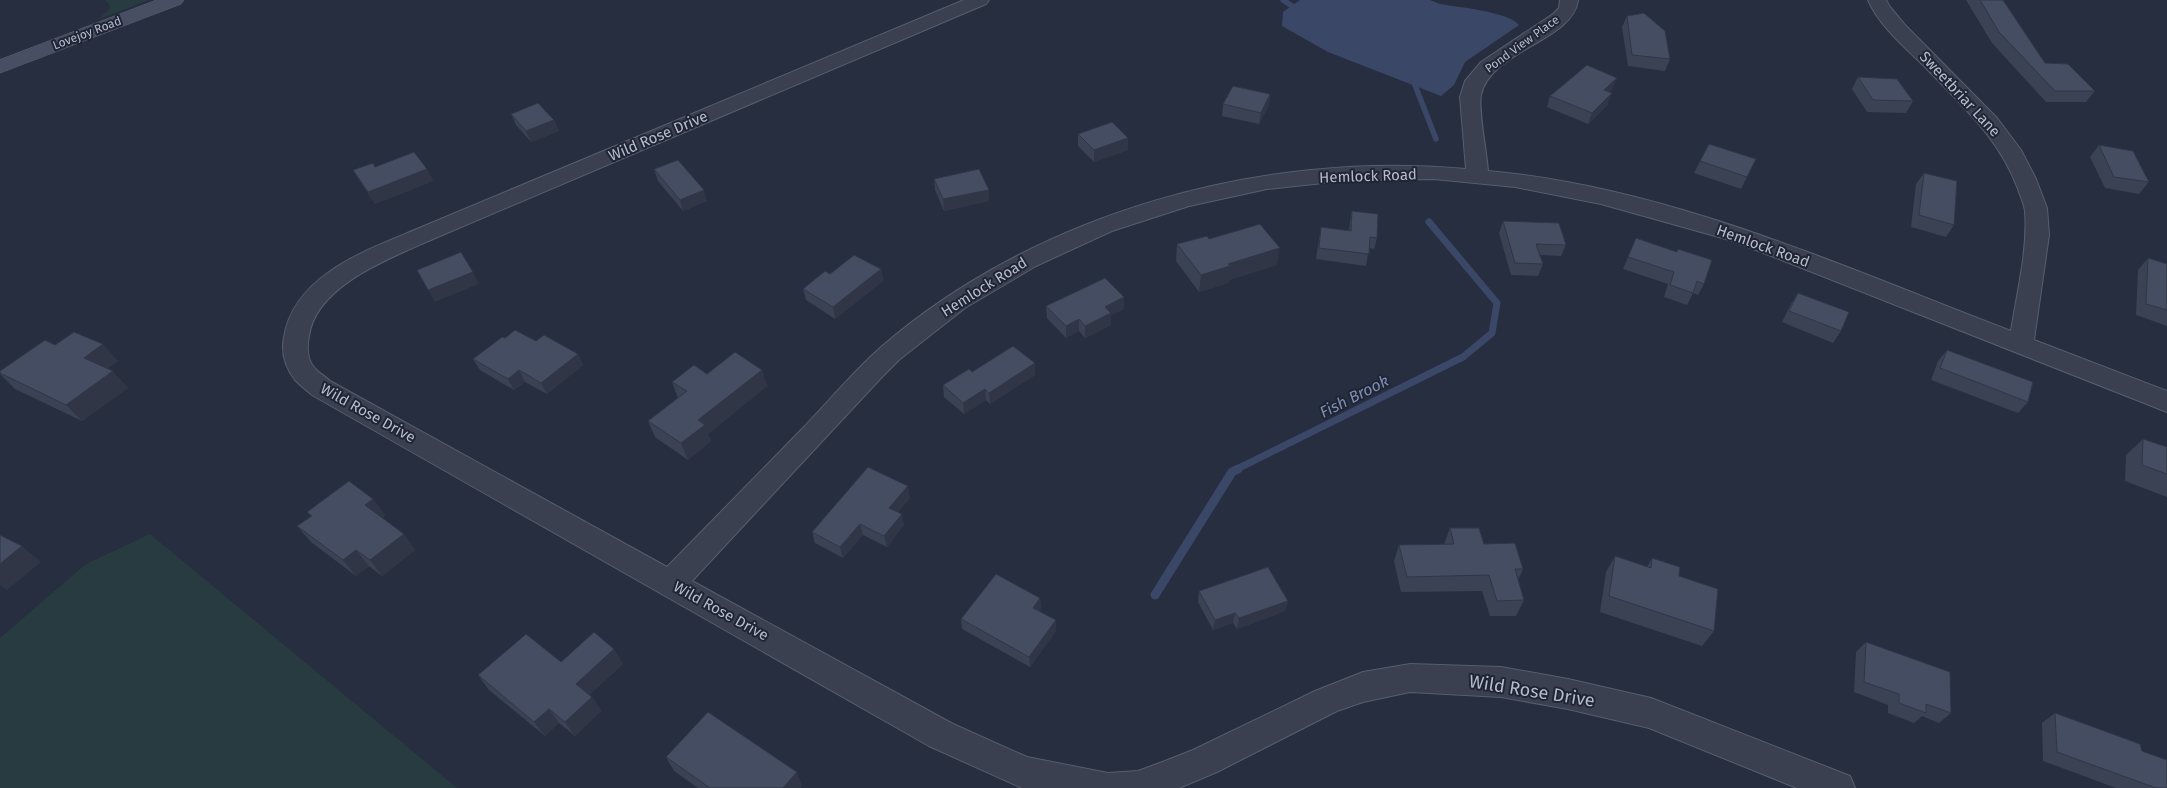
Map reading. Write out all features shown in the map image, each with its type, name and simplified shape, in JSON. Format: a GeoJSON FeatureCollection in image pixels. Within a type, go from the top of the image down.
{"type":"FeatureCollection","features":[{"type":"Feature","properties":{"kind":"main road","name":"Lovejoy Road"},"geometry":{"type":"LineString","coordinates":[[0,67],[174,0]]}},
{"type":"Feature","properties":{"kind":"street","name":"Wild Rose Drive"},"geometry":{"type":"LineString","coordinates":[[980,0],[425,234],[364,262],[336,279],[312,302],[297,323],[295,354],[303,372],[321,388],[941,735],[1025,773],[1104,788]]}},
{"type":"Feature","properties":{"kind":"street","name":"Pond View Place"},"geometry":{"type":"LineString","coordinates":[[1478,176],[1470,97],[1475,81],[1488,66],[1560,18],[1568,9],[1569,0]]}},
{"type":"Feature","properties":{"kind":"street","name":"Sweetbriar Lane"},"geometry":{"type":"LineString","coordinates":[[1877,0],[1881,9],[1898,29],[1990,122],[2010,150],[2025,179],[2036,208],[2037,235],[2021,345]]}},
{"type":"Feature","properties":{"kind":"street","name":"Hemlock Road"},"geometry":{"type":"LineString","coordinates":[[671,583],[891,353],[954,303],[1020,263],[1103,225],[1173,202],[1247,185],[1352,174],[1402,172],[1478,176],[1516,180],[1674,215],[1741,236],[2167,402]]}},
{"type":"Feature","properties":{"kind":"street","name":"Wild Rose Drive"},"geometry":{"type":"LineString","coordinates":[[1113,788],[1138,787],[1166,777],[1205,761],[1326,701],[1363,687],[1410,678],[1501,682],[1568,694],[1651,713],[1838,788]]}},
{"type":"Feature","properties":{"kind":"shaded area"},"geometry":{"type":"Polygon","coordinates":[[[105,0],[149,0],[97,20],[110,9],[110,5],[105,0]]]}},
{"type":"Feature","properties":{"kind":"shaded area"},"geometry":{"type":"Polygon","coordinates":[[[150,534],[457,788],[0,788],[0,638],[86,564],[150,534]]]}},
{"type":"Feature","properties":{"kind":"water"},"geometry":{"type":"Polygon","coordinates":[[[1300,0],[1430,0],[1440,4],[1495,13],[1514,20],[1519,25],[1465,62],[1454,85],[1441,96],[1328,52],[1282,26],[1283,12],[1300,0]]]}},
{"type":"Feature","properties":{"kind":"building"},"geometry":{"type":"Polygon","coordinates":[[[1980,0],[2003,0],[2045,63],[2068,64],[2095,91],[2055,91],[1999,32],[1980,0]]]}},
{"type":"Feature","properties":{"kind":"building"},"geometry":{"type":"Polygon","coordinates":[[[1644,13],[1665,31],[1670,59],[1632,55],[1627,16],[1644,13]]]}},
{"type":"Feature","properties":{"kind":"building"},"geometry":{"type":"Polygon","coordinates":[[[1587,65],[1617,78],[1604,90],[1612,93],[1592,113],[1550,96],[1587,65]]]}},
{"type":"Feature","properties":{"kind":"building"},"geometry":{"type":"Polygon","coordinates":[[[1858,77],[1897,79],[1913,101],[1873,100],[1858,77]]]}},
{"type":"Feature","properties":{"kind":"building"},"geometry":{"type":"Polygon","coordinates":[[[1233,86],[1270,94],[1261,113],[1223,104],[1233,86]]]}},
{"type":"Feature","properties":{"kind":"building"},"geometry":{"type":"Polygon","coordinates":[[[538,103],[554,120],[526,131],[511,114],[538,103]]]}},
{"type":"Feature","properties":{"kind":"building"},"geometry":{"type":"Polygon","coordinates":[[[1112,122],[1128,138],[1094,150],[1078,134],[1112,122]]]}},
{"type":"Feature","properties":{"kind":"building"},"geometry":{"type":"Polygon","coordinates":[[[1709,144],[1756,159],[1747,177],[1700,161],[1709,144]]]}},
{"type":"Feature","properties":{"kind":"building"},"geometry":{"type":"Polygon","coordinates":[[[2099,145],[2133,151],[2149,182],[2114,177],[2099,145]]]}},
{"type":"Feature","properties":{"kind":"building"},"geometry":{"type":"Polygon","coordinates":[[[414,152],[427,169],[368,192],[353,170],[373,163],[375,167],[414,152]]]}},
{"type":"Feature","properties":{"kind":"building"},"geometry":{"type":"Polygon","coordinates":[[[678,160],[704,190],[680,200],[654,169],[678,160]]]}},
{"type":"Feature","properties":{"kind":"building"},"geometry":{"type":"Polygon","coordinates":[[[979,169],[989,190],[943,199],[934,179],[979,169]]]}},
{"type":"Feature","properties":{"kind":"building"},"geometry":{"type":"Polygon","coordinates":[[[1924,173],[1957,181],[1954,225],[1919,215],[1924,173]]]}},
{"type":"Feature","properties":{"kind":"building"},"geometry":{"type":"Polygon","coordinates":[[[1352,211],[1378,214],[1377,238],[1370,237],[1369,254],[1319,248],[1321,227],[1351,231],[1352,211]]]}},
{"type":"Feature","properties":{"kind":"building"},"geometry":{"type":"Polygon","coordinates":[[[1503,221],[1559,223],[1566,245],[1536,244],[1543,264],[1515,263],[1503,221]]]}},
{"type":"Feature","properties":{"kind":"building"},"geometry":{"type":"Polygon","coordinates":[[[1260,224],[1280,248],[1228,264],[1230,266],[1201,275],[1177,244],[1207,236],[1209,239],[1260,224]]]}},
{"type":"Feature","properties":{"kind":"building"},"geometry":{"type":"Polygon","coordinates":[[[1636,238],[1677,252],[1678,249],[1712,260],[1704,284],[1697,281],[1693,293],[1670,285],[1674,272],[1628,257],[1636,238]]]}},
{"type":"Feature","properties":{"kind":"building"},"geometry":{"type":"Polygon","coordinates":[[[461,252],[473,272],[428,290],[417,270],[461,252]]]}},
{"type":"Feature","properties":{"kind":"building"},"geometry":{"type":"Polygon","coordinates":[[[854,255],[881,269],[833,307],[803,289],[825,271],[830,274],[854,255]]]}},
{"type":"Feature","properties":{"kind":"building"},"geometry":{"type":"Polygon","coordinates":[[[2148,258],[2167,264],[2167,310],[2146,304],[2148,258]]]}},
{"type":"Feature","properties":{"kind":"building"},"geometry":{"type":"Polygon","coordinates":[[[1105,278],[1124,297],[1105,307],[1111,313],[1085,326],[1079,319],[1066,326],[1046,306],[1105,278]]]}},
{"type":"Feature","properties":{"kind":"building"},"geometry":{"type":"Polygon","coordinates":[[[1798,293],[1849,312],[1841,331],[1789,311],[1798,293]]]}},
{"type":"Feature","properties":{"kind":"building"},"geometry":{"type":"Polygon","coordinates":[[[515,330],[536,341],[544,335],[578,354],[541,383],[519,370],[508,379],[473,359],[502,337],[505,338],[515,330]]]}},
{"type":"Feature","properties":{"kind":"building"},"geometry":{"type":"Polygon","coordinates":[[[74,332],[103,344],[84,358],[113,371],[66,405],[0,373],[0,371],[45,340],[55,345],[74,332]]]}},
{"type":"Feature","properties":{"kind":"building"},"geometry":{"type":"Polygon","coordinates":[[[1013,346],[1035,363],[989,393],[985,389],[963,403],[943,385],[969,369],[972,372],[1013,346]]]}},
{"type":"Feature","properties":{"kind":"building"},"geometry":{"type":"Polygon","coordinates":[[[1947,350],[2033,382],[2028,402],[1940,368],[1947,350]]]}},
{"type":"Feature","properties":{"kind":"building"},"geometry":{"type":"Polygon","coordinates":[[[735,352],[762,370],[698,420],[705,425],[681,443],[648,421],[687,391],[672,382],[694,365],[707,374],[735,352]]]}},
{"type":"Feature","properties":{"kind":"building"},"geometry":{"type":"Polygon","coordinates":[[[2143,439],[2167,447],[2167,474],[2142,465],[2143,439]]]}},
{"type":"Feature","properties":{"kind":"building"},"geometry":{"type":"Polygon","coordinates":[[[868,467],[908,486],[889,508],[902,514],[884,536],[860,524],[840,547],[812,532],[868,467]]]}},
{"type":"Feature","properties":{"kind":"building"},"geometry":{"type":"Polygon","coordinates":[[[349,481],[373,499],[365,505],[404,534],[370,560],[356,550],[343,560],[297,526],[312,516],[307,512],[349,481]]]}},
{"type":"Feature","properties":{"kind":"building"},"geometry":{"type":"Polygon","coordinates":[[[1450,528],[1479,528],[1484,544],[1515,543],[1523,569],[1515,569],[1524,600],[1497,601],[1489,575],[1407,577],[1399,545],[1454,544],[1450,528]]]}},
{"type":"Feature","properties":{"kind":"building"},"geometry":{"type":"Polygon","coordinates":[[[0,535],[22,546],[0,564],[0,535]]]}},
{"type":"Feature","properties":{"kind":"building"},"geometry":{"type":"Polygon","coordinates":[[[1615,556],[1651,568],[1652,558],[1680,567],[1679,576],[1718,589],[1714,631],[1609,596],[1615,556]]]}},
{"type":"Feature","properties":{"kind":"building"},"geometry":{"type":"Polygon","coordinates":[[[1268,567],[1288,601],[1239,618],[1235,613],[1215,620],[1199,591],[1268,567]]]}},
{"type":"Feature","properties":{"kind":"building"},"geometry":{"type":"Polygon","coordinates":[[[996,574],[1040,598],[1033,608],[1056,620],[1029,657],[961,619],[996,574]]]}},
{"type":"Feature","properties":{"kind":"building"},"geometry":{"type":"Polygon","coordinates":[[[594,632],[614,649],[576,684],[592,697],[565,722],[549,709],[534,722],[478,675],[526,634],[561,662],[594,632]]]}},
{"type":"Feature","properties":{"kind":"building"},"geometry":{"type":"Polygon","coordinates":[[[1866,642],[1950,672],[1951,713],[1926,704],[1926,713],[1899,703],[1899,694],[1864,682],[1866,642]]]}},
{"type":"Feature","properties":{"kind":"building"},"geometry":{"type":"Polygon","coordinates":[[[708,712],[797,772],[783,788],[710,788],[666,757],[708,712]]]}},
{"type":"Feature","properties":{"kind":"building"},"geometry":{"type":"Polygon","coordinates":[[[2055,713],[2140,744],[2142,751],[2167,760],[2167,788],[2156,788],[2057,752],[2055,713]]]}},
{"type":"Feature","properties":{"kind":"waterway","name":"Fish Brook"},"geometry":{"type":"LineString","coordinates":[[1283,0],[1298,10]]}},
{"type":"Feature","properties":{"kind":"waterway","name":"Fish Brook"},"geometry":{"type":"LineString","coordinates":[[1413,80],[1436,139]]}},
{"type":"Feature","properties":{"kind":"waterway","name":"Fish Brook"},"geometry":{"type":"LineString","coordinates":[[1235,470],[1463,357],[1492,333],[1497,303],[1429,222]]}},
{"type":"Feature","properties":{"kind":"waterway","name":"Fish Brook"},"geometry":{"type":"LineString","coordinates":[[1155,595],[1232,472],[1238,469]]}}]}
